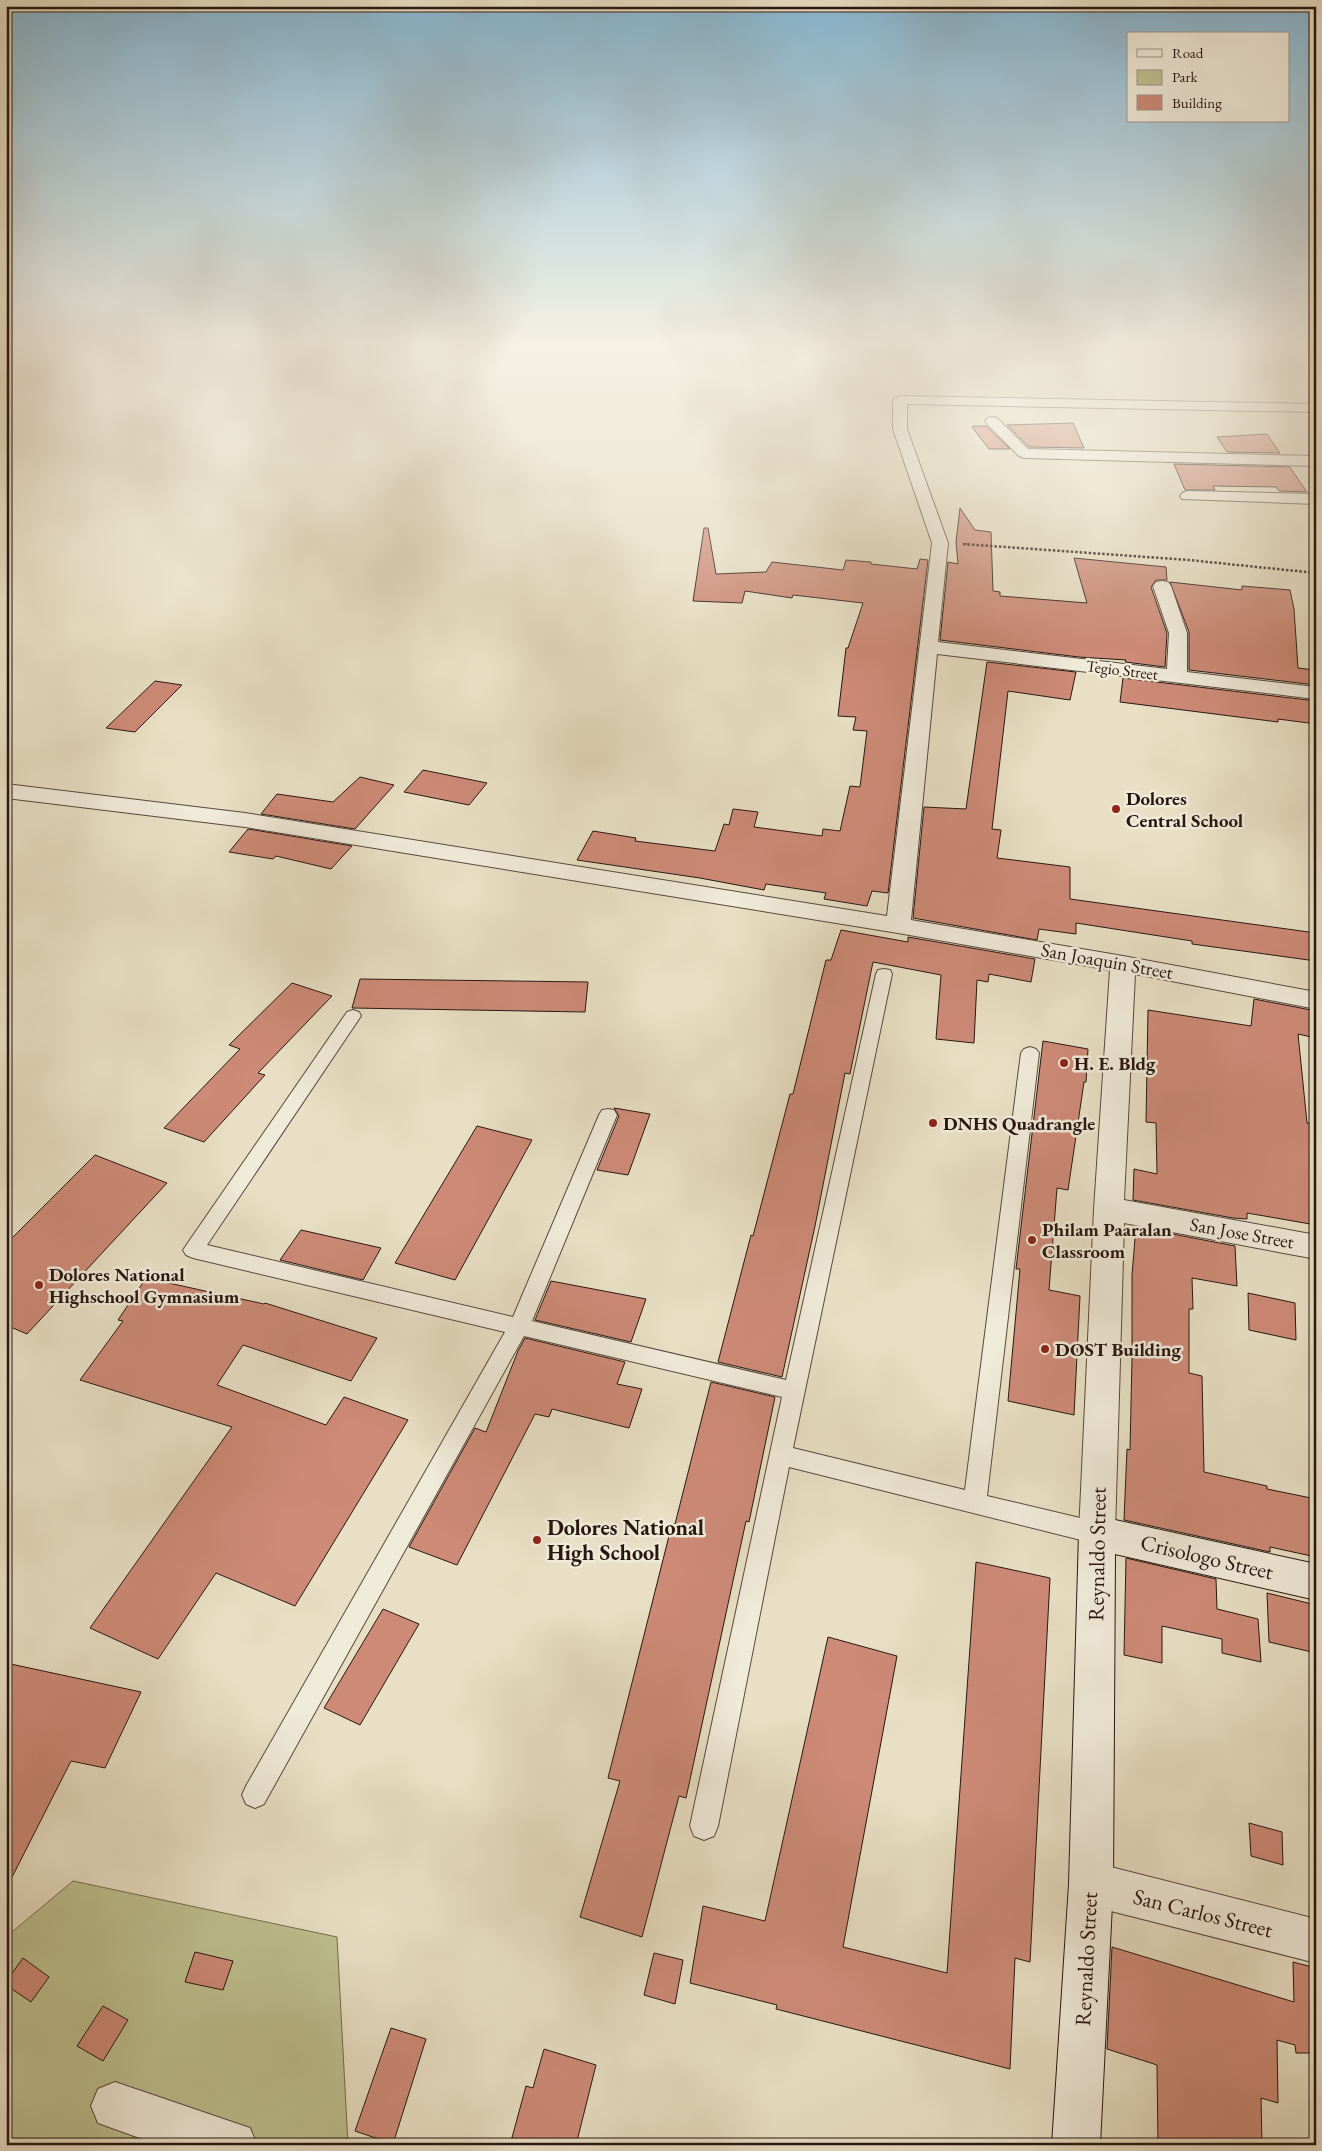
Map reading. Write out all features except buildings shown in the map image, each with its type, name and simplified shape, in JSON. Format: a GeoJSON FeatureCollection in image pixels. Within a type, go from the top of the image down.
{"type":"FeatureCollection","features":[{"type":"Feature","properties":{"kind":"street"},"geometry":{"type":"LineString","coordinates":[[898,925],[940,543],[906,446]]}},
{"type":"Feature","properties":{"kind":"street"},"geometry":{"type":"LineString","coordinates":[[1017,446],[1024,454],[1316,462]]}},
{"type":"Feature","properties":{"kind":"street"},"geometry":{"type":"LineString","coordinates":[[1188,496],[1316,499]]}},
{"type":"Feature","properties":{"kind":"street"},"geometry":{"type":"LineString","coordinates":[[1162,586],[1178,633],[1178,676]]}},
{"type":"Feature","properties":{"kind":"street","name":"Tegio Street"},"geometry":{"type":"LineString","coordinates":[[929,647],[1316,694]]}},
{"type":"Feature","properties":{"kind":"street","name":"San Joaquin Street"},"geometry":{"type":"LineString","coordinates":[[6,791],[246,820],[898,925],[1316,1000]]}},
{"type":"Feature","properties":{"kind":"street","name":"Reynaldo Street"},"geometry":{"type":"LineString","coordinates":[[1076,2145],[1091,1884],[1097,1533],[1110,1209],[1123,964]]}},
{"type":"Feature","properties":{"kind":"street","name":"San Jose Street"},"geometry":{"type":"LineString","coordinates":[[1110,1209],[1316,1247]]}},
{"type":"Feature","properties":{"kind":"street","name":"Crisologo Street"},"geometry":{"type":"LineString","coordinates":[[1097,1533],[1316,1582]]}},
{"type":"Feature","properties":{"kind":"street","name":"San Carlos Street"},"geometry":{"type":"LineString","coordinates":[[1091,1884],[1316,1941]]}},
{"type":"Feature","properties":{"kind":"street"},"geometry":{"type":"LineString","coordinates":[[115,2106],[233,2145]]}},
{"type":"Feature","properties":{"kind":"lane"},"geometry":{"type":"LineString","coordinates":[[704,1826],[780,1455],[884,974]]}},
{"type":"Feature","properties":{"kind":"lane"},"geometry":{"type":"LineString","coordinates":[[353,1016],[193,1250],[794,1391]]}},
{"type":"Feature","properties":{"kind":"lane"},"geometry":{"type":"LineString","coordinates":[[975,1503],[1030,1053]]}},
{"type":"Feature","properties":{"kind":"lane"},"geometry":{"type":"LineString","coordinates":[[255,1795],[519,1327],[608,1115]]}},
{"type":"Feature","properties":{"kind":"lane"},"geometry":{"type":"LineString","coordinates":[[780,1455],[1097,1533]]}},
{"type":"Feature","properties":{"kind":"path"},"geometry":{"type":"LineString","coordinates":[[940,543],[1189,560],[1316,573]]}},
{"type":"Feature","properties":{"kind":"green space"},"geometry":{"type":"Polygon","coordinates":[[[73,1881],[337,1937],[348,2145],[6,2145],[6,1937],[73,1881]]]}},
{"type":"Feature","properties":{"kind":"place","name":"Dolores Central School"},"geometry":{"type":"Point","coordinates":[1116,809]}},
{"type":"Feature","properties":{"kind":"place","name":"H. E. Bldg"},"geometry":{"type":"Point","coordinates":[1064,1063]}},
{"type":"Feature","properties":{"kind":"place","name":"DNHS Quadrangle"},"geometry":{"type":"Point","coordinates":[933,1123]}},
{"type":"Feature","properties":{"kind":"place","name":"Philam Paaralan Classroom"},"geometry":{"type":"Point","coordinates":[1032,1240]}},
{"type":"Feature","properties":{"kind":"place","name":"Dolores National Highschool Gymnasium"},"geometry":{"type":"Point","coordinates":[39,1285]}},
{"type":"Feature","properties":{"kind":"place","name":"DOST Building"},"geometry":{"type":"Point","coordinates":[1045,1349]}},
{"type":"Feature","properties":{"kind":"place","name":"Dolores National High School"},"geometry":{"type":"Point","coordinates":[537,1540]}}]}
